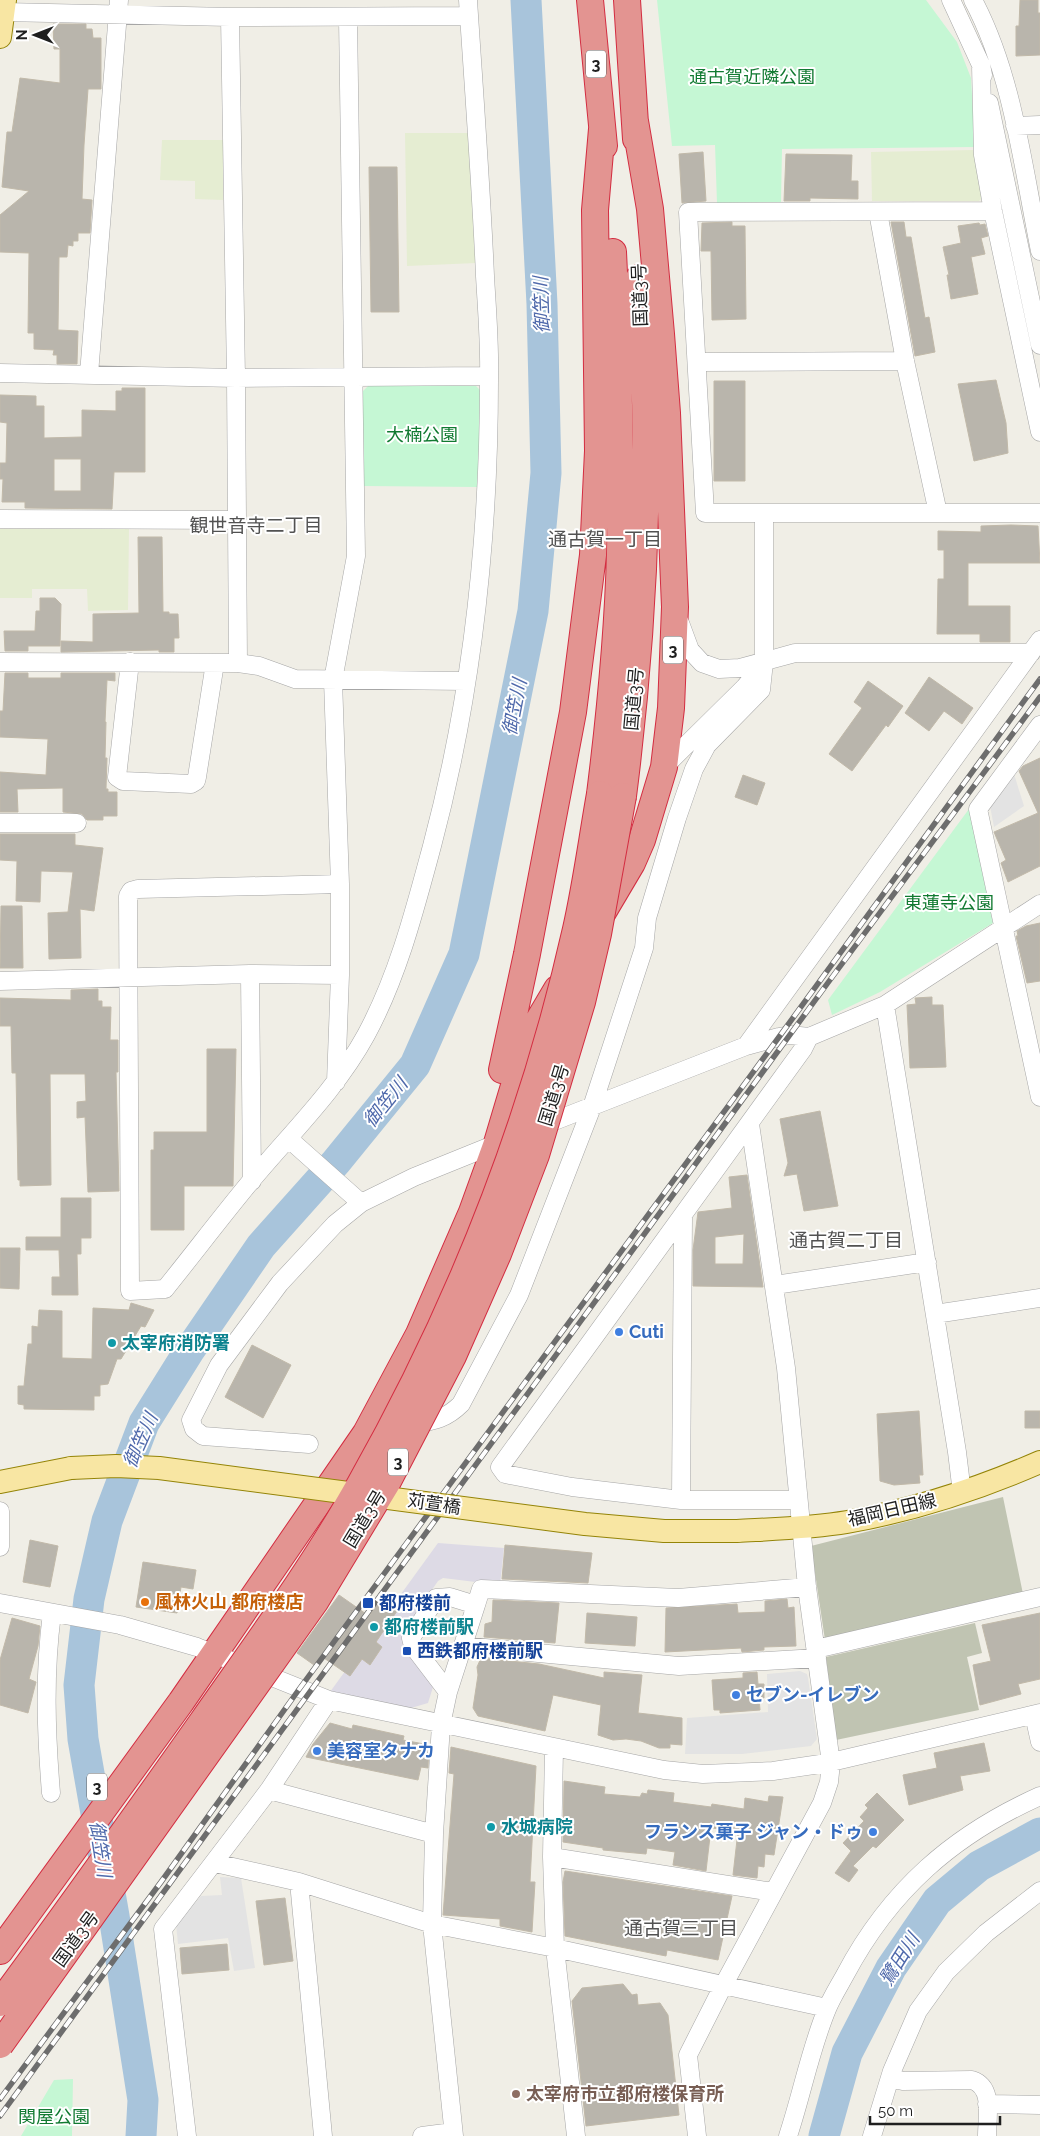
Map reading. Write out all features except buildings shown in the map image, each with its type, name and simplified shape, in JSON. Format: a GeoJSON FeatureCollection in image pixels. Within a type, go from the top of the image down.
{"type":"FeatureCollection","features":[{"type":"Feature","properties":{"kind":"highway","name":"国道3号"},"geometry":{"type":"LineString","coordinates":[[0,2045],[315,1602],[386,1483],[453,1356],[498,1254],[536,1155],[582,1002],[598,934],[611,795],[610,712],[620,553],[620,446],[611,224],[590,0]]}},
{"type":"Feature","properties":{"kind":"highway","name":"国道3号"},"geometry":{"type":"LineString","coordinates":[[0,2004],[282,1608],[360,1486],[432,1348],[474,1252],[510,1158],[540,1068],[634,708],[644,553],[646,443],[638,236],[636,121],[627,0]]}},
{"type":"Feature","properties":{"kind":"highway","name":"3"},"geometry":{"type":"LineString","coordinates":[[0,1951],[37,1884],[205,1650],[346,1440],[386,1371],[433,1272],[488,1146],[534,1028],[632,863],[650,817],[664,767],[671,708],[675,607],[667,412],[662,344],[650,209],[636,121]]}},
{"type":"Feature","properties":{"kind":"highway","name":"3"},"geometry":{"type":"LineString","coordinates":[[205,1650],[366,1433],[419,1334],[472,1212],[508,1050],[573,712],[593,555],[598,451],[595,210],[602,129]]}},
{"type":"Feature","properties":{"kind":"highway","name":"3"},"geometry":{"type":"LineString","coordinates":[[0,1921],[37,1884]]}},
{"type":"Feature","properties":{"kind":"main road"},"geometry":{"type":"LineString","coordinates":[[0,37],[5,6]]}},
{"type":"Feature","properties":{"kind":"main road","name":"福岡日田線"},"geometry":{"type":"LineString","coordinates":[[737,1531],[800,1527],[855,1520],[906,1509],[962,1493],[1040,1462]]}},
{"type":"Feature","properties":{"kind":"main road","name":"苅萱橋"},"geometry":{"type":"LineString","coordinates":[[0,1482],[71,1468],[116,1466],[159,1468],[585,1524],[664,1531],[737,1531]]}},
{"type":"Feature","properties":{"kind":"street"},"geometry":{"type":"LineString","coordinates":[[951,0],[981,65],[1040,345]]}},
{"type":"Feature","properties":{"kind":"street"},"geometry":{"type":"LineString","coordinates":[[973,0],[984,20],[1002,69],[1040,251]]}},
{"type":"Feature","properties":{"kind":"street"},"geometry":{"type":"LineString","coordinates":[[5,6],[118,8],[230,17],[348,18],[469,8],[490,376],[488,440],[481,553],[466,681],[442,807],[413,918],[389,984],[367,1033],[336,1083],[294,1144],[252,1181],[165,1289],[130,1291],[128,896],[131,891],[138,889],[340,884]]}},
{"type":"Feature","properties":{"kind":"street"},"geometry":{"type":"LineString","coordinates":[[89,374],[118,8]]}},
{"type":"Feature","properties":{"kind":"street"},"geometry":{"type":"LineString","coordinates":[[230,17],[236,378],[238,663]]}},
{"type":"Feature","properties":{"kind":"street"},"geometry":{"type":"LineString","coordinates":[[336,1083],[340,975],[340,884],[333,680],[356,556],[348,18]]}},
{"type":"Feature","properties":{"kind":"street"},"geometry":{"type":"LineString","coordinates":[[981,65],[983,155],[993,211],[1035,386],[1040,432]]}},
{"type":"Feature","properties":{"kind":"street"},"geometry":{"type":"LineString","coordinates":[[1015,126],[1040,124]]}},
{"type":"Feature","properties":{"kind":"street"},"geometry":{"type":"LineString","coordinates":[[993,211],[688,212],[698,362],[705,514],[1040,513]]}},
{"type":"Feature","properties":{"kind":"street"},"geometry":{"type":"LineString","coordinates":[[878,212],[905,361],[938,513]]}},
{"type":"Feature","properties":{"kind":"street"},"geometry":{"type":"LineString","coordinates":[[698,362],[905,361]]}},
{"type":"Feature","properties":{"kind":"street"},"geometry":{"type":"LineString","coordinates":[[0,373],[236,378],[490,376]]}},
{"type":"Feature","properties":{"kind":"street"},"geometry":{"type":"LineString","coordinates":[[366,1433],[441,1419],[452,1414],[461,1404],[519,1296],[592,1107],[644,948],[647,918],[694,769],[707,746],[761,690],[764,662],[764,514]]}},
{"type":"Feature","properties":{"kind":"street"},"geometry":{"type":"LineString","coordinates":[[0,518],[236,520]]}},
{"type":"Feature","properties":{"kind":"street"},"geometry":{"type":"LineString","coordinates":[[675,607],[690,650],[702,663],[719,669],[740,668],[795,652],[1036,646]]}},
{"type":"Feature","properties":{"kind":"street"},"geometry":{"type":"LineString","coordinates":[[746,1046],[1036,646]]}},
{"type":"Feature","properties":{"kind":"street"},"geometry":{"type":"LineString","coordinates":[[0,662],[238,663],[259,666],[295,679],[466,681]]}},
{"type":"Feature","properties":{"kind":"street"},"geometry":{"type":"LineString","coordinates":[[130,662],[117,777],[124,781],[190,784],[196,781],[197,778],[214,663]]}},
{"type":"Feature","properties":{"kind":"street"},"geometry":{"type":"LineString","coordinates":[[664,767],[745,687],[764,662]]}},
{"type":"Feature","properties":{"kind":"street"},"geometry":{"type":"LineString","coordinates":[[1040,725],[978,809],[1004,929],[1037,1064],[1040,1097]]}},
{"type":"Feature","properties":{"kind":"street"},"geometry":{"type":"LineString","coordinates":[[0,823],[78,823]]}},
{"type":"Feature","properties":{"kind":"street"},"geometry":{"type":"LineString","coordinates":[[309,1444],[203,1436],[194,1429],[191,1420],[220,1365],[280,1283],[357,1199],[746,1046],[790,1035],[809,1037],[885,1005],[1040,904]]}},
{"type":"Feature","properties":{"kind":"street"},"geometry":{"type":"LineString","coordinates":[[250,974],[252,1181]]}},
{"type":"Feature","properties":{"kind":"street"},"geometry":{"type":"LineString","coordinates":[[0,981],[128,976],[340,975]]}},
{"type":"Feature","properties":{"kind":"street"},"geometry":{"type":"LineString","coordinates":[[885,1005],[962,1493]]}},
{"type":"Feature","properties":{"kind":"street"},"geometry":{"type":"LineString","coordinates":[[798,1500],[682,1500],[572,1487],[505,1474],[500,1467],[750,1124],[803,1049],[809,1037]]}},
{"type":"Feature","properties":{"kind":"street"},"geometry":{"type":"LineString","coordinates":[[697,2136],[688,2055],[822,1803],[829,1782],[831,1763],[800,1527],[786,1368],[750,1124]]}},
{"type":"Feature","properties":{"kind":"street"},"geometry":{"type":"LineString","coordinates":[[294,1144],[357,1199]]}},
{"type":"Feature","properties":{"kind":"street"},"geometry":{"type":"LineString","coordinates":[[682,1500],[683,1216]]}},
{"type":"Feature","properties":{"kind":"street"},"geometry":{"type":"LineString","coordinates":[[775,1285],[927,1262]]}},
{"type":"Feature","properties":{"kind":"street"},"geometry":{"type":"LineString","coordinates":[[935,1314],[1040,1298]]}},
{"type":"Feature","properties":{"kind":"street"},"geometry":{"type":"LineString","coordinates":[[0,1511],[0,1547]]}},
{"type":"Feature","properties":{"kind":"street"},"geometry":{"type":"LineString","coordinates":[[422,2136],[453,2134],[432,1924],[434,1834],[441,1725],[448,1692],[481,1589],[678,1598],[807,1587]]}},
{"type":"Feature","properties":{"kind":"street"},"geometry":{"type":"LineString","coordinates":[[448,1692],[413,1646],[411,1638],[436,1598],[450,1597],[476,1605]]}},
{"type":"Feature","properties":{"kind":"street"},"geometry":{"type":"LineString","coordinates":[[463,1646],[678,1666],[817,1653],[1040,1597]]}},
{"type":"Feature","properties":{"kind":"street"},"geometry":{"type":"LineString","coordinates":[[0,1602],[120,1625],[205,1650],[329,1700],[554,1749],[664,1770],[703,1774],[773,1771],[831,1763],[1037,1714],[1040,1742]]}},
{"type":"Feature","properties":{"kind":"street"},"geometry":{"type":"LineString","coordinates":[[51,1793],[45,1724],[47,1652],[55,1614]]}},
{"type":"Feature","properties":{"kind":"street"},"geometry":{"type":"LineString","coordinates":[[187,2136],[163,1929],[269,1790],[329,1700]]}},
{"type":"Feature","properties":{"kind":"street"},"geometry":{"type":"LineString","coordinates":[[554,1749],[552,1857],[555,1948],[576,2136]]}},
{"type":"Feature","properties":{"kind":"street"},"geometry":{"type":"LineString","coordinates":[[269,1790],[434,1834]]}},
{"type":"Feature","properties":{"kind":"street"},"geometry":{"type":"LineString","coordinates":[[788,2136],[827,2008],[861,1944],[890,1904],[946,1850],[1008,1810],[1040,1796]]}},
{"type":"Feature","properties":{"kind":"street"},"geometry":{"type":"LineString","coordinates":[[552,1857],[773,1892]]}},
{"type":"Feature","properties":{"kind":"street"},"geometry":{"type":"LineString","coordinates":[[215,1863],[299,1882],[432,1924],[555,1948],[827,2008]]}},
{"type":"Feature","properties":{"kind":"street"},"geometry":{"type":"LineString","coordinates":[[299,1882],[323,2136]]}},
{"type":"Feature","properties":{"kind":"street"},"geometry":{"type":"LineString","coordinates":[[872,2136],[890,2078],[918,2011],[946,1972],[986,1933],[1040,1891]]}},
{"type":"Feature","properties":{"kind":"street"},"geometry":{"type":"LineString","coordinates":[[890,2078],[903,2081],[972,2080],[984,2087],[987,2104],[988,2136]]}},
{"type":"Feature","properties":{"kind":"street"},"geometry":{"type":"LineString","coordinates":[[987,2104],[1040,2104]]}},
{"type":"Feature","properties":{"kind":"shaded area"},"geometry":{"type":"Polygon","coordinates":[[[405,133],[469,133],[476,263],[407,266],[405,133]]]}},
{"type":"Feature","properties":{"kind":"shaded area"},"geometry":{"type":"Polygon","coordinates":[[[162,140],[223,140],[223,200],[195,199],[195,181],[160,180],[162,140]]]}},
{"type":"Feature","properties":{"kind":"shaded area"},"geometry":{"type":"Polygon","coordinates":[[[973,150],[983,197],[979,201],[872,201],[871,152],[973,150]]]}},
{"type":"Feature","properties":{"kind":"shaded area"},"geometry":{"type":"Polygon","coordinates":[[[0,529],[129,529],[128,610],[88,611],[87,589],[32,589],[32,598],[0,598],[0,529]]]}},
{"type":"Feature","properties":{"kind":"shaded area"},"geometry":{"type":"Polygon","coordinates":[[[1014,774],[1024,806],[994,827],[990,806],[1014,774]]]}},
{"type":"Feature","properties":{"kind":"shaded area"},"geometry":{"type":"Polygon","coordinates":[[[1003,1497],[1023,1594],[825,1640],[811,1546],[1003,1497]]]}},
{"type":"Feature","properties":{"kind":"shaded area"},"geometry":{"type":"Polygon","coordinates":[[[438,1543],[504,1548],[500,1585],[443,1578],[438,1581],[403,1632],[402,1637],[433,1687],[428,1703],[411,1708],[330,1692],[438,1543]]]}},
{"type":"Feature","properties":{"kind":"shaded area"},"geometry":{"type":"Polygon","coordinates":[[[975,1623],[982,1653],[967,1657],[979,1710],[836,1740],[826,1657],[975,1623]]]}},
{"type":"Feature","properties":{"kind":"shaded area"},"geometry":{"type":"Polygon","coordinates":[[[800,1671],[807,1674],[808,1678],[817,1739],[811,1746],[742,1754],[685,1754],[687,1718],[768,1712],[767,1674],[800,1671]]]}},
{"type":"Feature","properties":{"kind":"shaded area"},"geometry":{"type":"Polygon","coordinates":[[[220,1877],[241,1878],[255,1968],[234,1971],[228,1938],[178,1944],[176,1924],[201,1896],[222,1895],[220,1877]]]}},
{"type":"Feature","properties":{"kind":"green space","name":"通古賀近隣公園"},"geometry":{"type":"Polygon","coordinates":[[[657,0],[926,0],[957,42],[971,78],[975,147],[782,149],[781,202],[717,203],[715,145],[672,146],[657,0]]]}},
{"type":"Feature","properties":{"kind":"green space","name":"大楠公園"},"geometry":{"type":"Polygon","coordinates":[[[370,384],[476,386],[482,392],[477,487],[363,486],[361,393],[370,384]]]}},
{"type":"Feature","properties":{"kind":"green space","name":"東蓮寺公園"},"geometry":{"type":"Polygon","coordinates":[[[969,809],[993,923],[880,992],[832,1015],[828,1000],[969,809]]]}},
{"type":"Feature","properties":{"kind":"green space","name":"関屋公園"},"geometry":{"type":"Polygon","coordinates":[[[73,2079],[72,2136],[21,2136],[54,2080],[73,2079]]]}},
{"type":"Feature","properties":{"kind":"waterway","name":"御笠川"},"geometry":{"type":"LineString","coordinates":[[141,2136],[143,2100],[114,1916],[83,1739],[79,1685],[89,1599],[107,1521],[144,1423],[189,1351],[261,1246],[336,1162],[415,1065],[464,954],[533,611],[546,473],[542,304],[526,0]]}},
{"type":"Feature","properties":{"kind":"waterway","name":"鷺田川"},"geometry":{"type":"LineString","coordinates":[[824,2136],[847,2053],[891,1968],[937,1901],[979,1866],[1040,1833]]}},
{"type":"Feature","properties":{"kind":"railway"},"geometry":{"type":"LineString","coordinates":[[0,2099],[161,1882],[300,1688],[1040,679]]}},
{"type":"Feature","properties":{"kind":"railway"},"geometry":{"type":"LineString","coordinates":[[0,2116],[827,984],[1040,697]]}},
{"type":"Feature","properties":{"kind":"place","name":"Cuti"},"geometry":{"type":"Point","coordinates":[619,1332]}},
{"type":"Feature","properties":{"kind":"place","name":"太宰府消防署"},"geometry":{"type":"Point","coordinates":[112,1343]}},
{"type":"Feature","properties":{"kind":"place","name":"風林火山 都府楼店"},"geometry":{"type":"Point","coordinates":[145,1602]}},
{"type":"Feature","properties":{"kind":"place","name":"都府楼前"},"geometry":{"type":"Point","coordinates":[368,1603]}},
{"type":"Feature","properties":{"kind":"place","name":"都府楼前駅"},"geometry":{"type":"Point","coordinates":[374,1627]}},
{"type":"Feature","properties":{"kind":"place","name":"西鉄都府楼前駅"},"geometry":{"type":"Point","coordinates":[407,1651]}},
{"type":"Feature","properties":{"kind":"place","name":"セブン-イレブン"},"geometry":{"type":"Point","coordinates":[736,1695]}},
{"type":"Feature","properties":{"kind":"place","name":"美容室タナカ"},"geometry":{"type":"Point","coordinates":[317,1751]}},
{"type":"Feature","properties":{"kind":"place","name":"水城病院"},"geometry":{"type":"Point","coordinates":[491,1827]}},
{"type":"Feature","properties":{"kind":"place","name":"フランス菓子 ジャン・ドゥ"},"geometry":{"type":"Point","coordinates":[873,1832]}},
{"type":"Feature","properties":{"kind":"place","name":"太宰府市立都府楼保育所"},"geometry":{"type":"Point","coordinates":[516,2094]}},
{"type":"Feature","properties":{"kind":"district","name":"観世音寺二丁目"},"geometry":{"type":"Point","coordinates":[256,525]}},
{"type":"Feature","properties":{"kind":"district","name":"通古賀一丁目"},"geometry":{"type":"Point","coordinates":[605,539]}},
{"type":"Feature","properties":{"kind":"district","name":"通古賀二丁目"},"geometry":{"type":"Point","coordinates":[846,1240]}},
{"type":"Feature","properties":{"kind":"district","name":"通古賀三丁目"},"geometry":{"type":"Point","coordinates":[681,1928]}}]}
